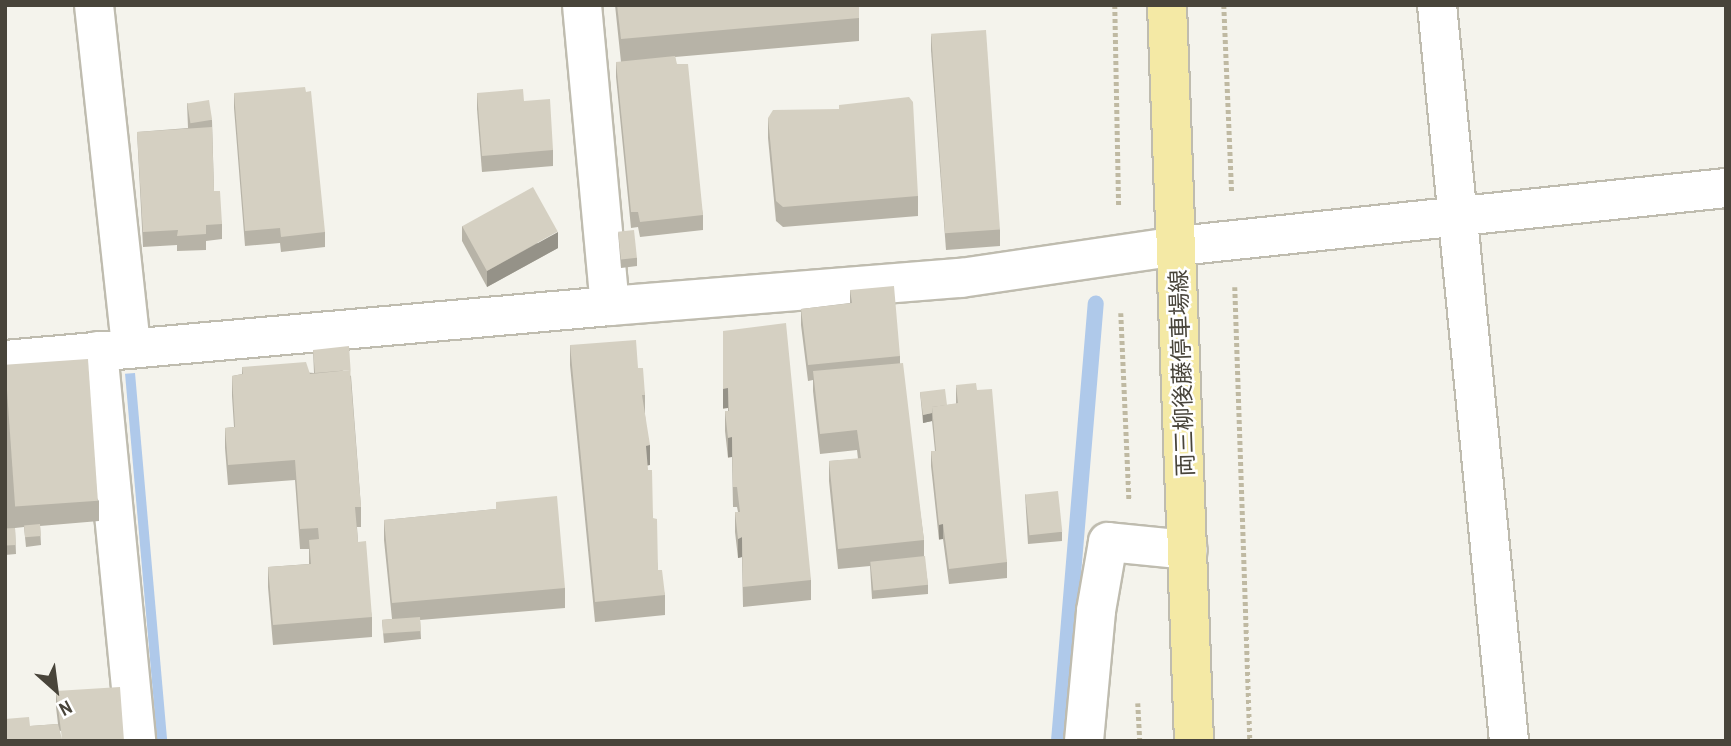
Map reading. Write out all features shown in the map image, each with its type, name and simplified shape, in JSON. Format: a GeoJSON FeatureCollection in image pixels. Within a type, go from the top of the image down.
{"type":"FeatureCollection","features":[{"type":"Feature","properties":{"kind":"main road","name":"両三柳後藤停車場線"},"geometry":{"type":"LineString","coordinates":[[1167,5],[1178,246],[1194,741]]}},
{"type":"Feature","properties":{"kind":"street"},"geometry":{"type":"LineString","coordinates":[[94,5],[136,741]]}},
{"type":"Feature","properties":{"kind":"street"},"geometry":{"type":"LineString","coordinates":[[582,5],[610,306]]}},
{"type":"Feature","properties":{"kind":"street"},"geometry":{"type":"LineString","coordinates":[[1437,5],[1509,741]]}},
{"type":"Feature","properties":{"kind":"street"},"geometry":{"type":"LineString","coordinates":[[5,360],[961,278],[1178,246],[1726,188]]}},
{"type":"Feature","properties":{"kind":"street"},"geometry":{"type":"LineString","coordinates":[[1084,741],[1096,611],[1108,542],[1188,550]]}},
{"type":"Feature","properties":{"kind":"path"},"geometry":{"type":"LineString","coordinates":[[1115,5],[1119,205]]}},
{"type":"Feature","properties":{"kind":"path"},"geometry":{"type":"LineString","coordinates":[[1224,5],[1232,199]]}},
{"type":"Feature","properties":{"kind":"path"},"geometry":{"type":"LineString","coordinates":[[1234,283],[1250,741]]}},
{"type":"Feature","properties":{"kind":"water"},"geometry":{"type":"Polygon","coordinates":[[[135,373],[167,741],[157,741],[125,374],[135,373]]]}},
{"type":"Feature","properties":{"kind":"building"},"geometry":{"type":"Polygon","coordinates":[[[617,5],[859,5],[859,18],[621,39],[617,5]]]}},
{"type":"Feature","properties":{"kind":"building"},"geometry":{"type":"Polygon","coordinates":[[[986,30],[1000,230],[945,233],[931,34],[986,30]]]}},
{"type":"Feature","properties":{"kind":"building"},"geometry":{"type":"Polygon","coordinates":[[[675,56],[677,64],[688,64],[703,215],[640,222],[638,212],[631,212],[616,62],[675,56]]]}},
{"type":"Feature","properties":{"kind":"building"},"geometry":{"type":"Polygon","coordinates":[[[305,87],[306,92],[311,91],[325,232],[281,237],[280,228],[245,231],[234,93],[305,87]]]}},
{"type":"Feature","properties":{"kind":"building"},"geometry":{"type":"Polygon","coordinates":[[[523,89],[524,101],[550,99],[553,150],[482,156],[477,93],[523,89]]]}},
{"type":"Feature","properties":{"kind":"building"},"geometry":{"type":"Polygon","coordinates":[[[909,97],[913,102],[918,196],[783,207],[776,201],[768,118],[773,110],[839,109],[839,105],[909,97]]]}},
{"type":"Feature","properties":{"kind":"building"},"geometry":{"type":"Polygon","coordinates":[[[209,100],[212,120],[190,123],[187,103],[209,100]]]}},
{"type":"Feature","properties":{"kind":"building"},"geometry":{"type":"Polygon","coordinates":[[[212,127],[214,191],[220,191],[222,224],[206,225],[206,234],[177,236],[178,230],[143,232],[137,132],[212,127]]]}},
{"type":"Feature","properties":{"kind":"building"},"geometry":{"type":"Polygon","coordinates":[[[533,187],[558,232],[487,271],[462,226],[533,187]]]}},
{"type":"Feature","properties":{"kind":"building"},"geometry":{"type":"Polygon","coordinates":[[[634,230],[637,258],[621,260],[618,232],[634,230]]]}},
{"type":"Feature","properties":{"kind":"building"},"geometry":{"type":"Polygon","coordinates":[[[894,286],[900,356],[808,365],[801,309],[852,303],[850,290],[894,286]]]}},
{"type":"Feature","properties":{"kind":"building"},"geometry":{"type":"Polygon","coordinates":[[[786,323],[811,580],[743,587],[742,537],[738,539],[735,512],[740,512],[737,487],[733,487],[732,437],[728,438],[725,411],[729,411],[728,388],[723,389],[723,331],[786,323]]]}},
{"type":"Feature","properties":{"kind":"building"},"geometry":{"type":"Polygon","coordinates":[[[636,340],[638,368],[643,368],[645,395],[642,395],[650,445],[646,446],[648,470],[652,470],[653,518],[657,519],[658,570],[662,570],[665,595],[595,602],[570,345],[636,340]]]}},
{"type":"Feature","properties":{"kind":"building"},"geometry":{"type":"Polygon","coordinates":[[[349,346],[351,376],[350,370],[315,373],[313,350],[349,346]]]}},
{"type":"Feature","properties":{"kind":"building"},"geometry":{"type":"Polygon","coordinates":[[[88,359],[98,501],[15,506],[5,365],[88,359]]]}},
{"type":"Feature","properties":{"kind":"building"},"geometry":{"type":"Polygon","coordinates":[[[306,362],[310,374],[350,370],[361,507],[355,507],[358,542],[366,541],[372,617],[273,625],[268,567],[311,564],[309,540],[319,539],[318,528],[300,529],[295,460],[228,465],[225,428],[235,427],[232,376],[243,374],[242,367],[306,362]]]}},
{"type":"Feature","properties":{"kind":"building"},"geometry":{"type":"Polygon","coordinates":[[[903,363],[924,540],[838,549],[829,461],[861,458],[857,430],[820,434],[813,371],[903,363]]]}},
{"type":"Feature","properties":{"kind":"building"},"geometry":{"type":"Polygon","coordinates":[[[976,383],[977,390],[992,389],[1007,562],[949,569],[943,524],[939,525],[931,451],[936,451],[932,407],[958,403],[956,385],[976,383]]]}},
{"type":"Feature","properties":{"kind":"building"},"geometry":{"type":"Polygon","coordinates":[[[945,389],[947,405],[932,407],[932,413],[923,415],[920,392],[945,389]]]}},
{"type":"Feature","properties":{"kind":"building"},"geometry":{"type":"Polygon","coordinates":[[[1058,491],[1062,532],[1029,535],[1025,494],[1058,491]]]}},
{"type":"Feature","properties":{"kind":"building"},"geometry":{"type":"Polygon","coordinates":[[[557,496],[565,588],[392,603],[384,520],[496,509],[496,502],[557,496]]]}},
{"type":"Feature","properties":{"kind":"building"},"geometry":{"type":"Polygon","coordinates":[[[40,524],[41,536],[25,537],[24,525],[40,524]]]}},
{"type":"Feature","properties":{"kind":"building"},"geometry":{"type":"Polygon","coordinates":[[[15,528],[16,545],[6,546],[5,529],[15,528]]]}},
{"type":"Feature","properties":{"kind":"building"},"geometry":{"type":"Polygon","coordinates":[[[925,556],[928,585],[873,591],[870,562],[925,556]]]}},
{"type":"Feature","properties":{"kind":"building"},"geometry":{"type":"Polygon","coordinates":[[[420,617],[421,631],[383,634],[382,620],[420,617]]]}},
{"type":"Feature","properties":{"kind":"building"},"geometry":{"type":"Polygon","coordinates":[[[120,687],[124,741],[5,741],[5,719],[29,717],[30,726],[58,724],[62,739],[56,691],[120,687]]]}},
{"type":"Feature","properties":{"kind":"waterway"},"geometry":{"type":"LineString","coordinates":[[1059,741],[1096,304]]}}]}
